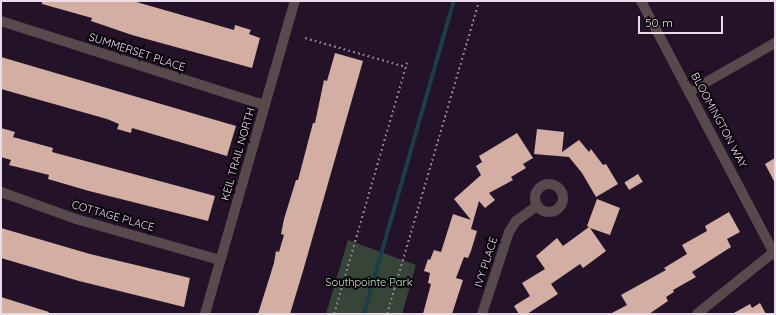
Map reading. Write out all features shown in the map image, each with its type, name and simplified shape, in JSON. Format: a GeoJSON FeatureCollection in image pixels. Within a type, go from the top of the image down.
{"type":"FeatureCollection","features":[{"type":"Feature","properties":{"kind":"street","name":"KEIL TRAIL NORTH"},"geometry":{"type":"LineString","coordinates":[[205,314],[295,1]]}},
{"type":"Feature","properties":{"kind":"street","name":"BLOOMINGTON WAY"},"geometry":{"type":"LineString","coordinates":[[641,1],[774,253]]}},
{"type":"Feature","properties":{"kind":"street","name":"SUMMERSET PLACE"},"geometry":{"type":"LineString","coordinates":[[1,21],[265,105]]}},
{"type":"Feature","properties":{"kind":"street"},"geometry":{"type":"LineString","coordinates":[[689,92],[775,43]]}},
{"type":"Feature","properties":{"kind":"street","name":"COTTAGE PLACE"},"geometry":{"type":"LineString","coordinates":[[1,192],[76,219],[220,260]]}},
{"type":"Feature","properties":{"kind":"street","name":"IVY PLACE"},"geometry":{"type":"LineString","coordinates":[[482,314],[508,232],[516,221],[537,206]]}},
{"type":"Feature","properties":{"kind":"street"},"geometry":{"type":"LineString","coordinates":[[697,314],[774,253]]}},
{"type":"Feature","properties":{"kind":"path"},"geometry":{"type":"LineString","coordinates":[[387,314],[479,1]]}},
{"type":"Feature","properties":{"kind":"path"},"geometry":{"type":"LineString","coordinates":[[305,38],[406,67]]}},
{"type":"Feature","properties":{"kind":"path"},"geometry":{"type":"LineString","coordinates":[[334,314],[408,60]]}},
{"type":"Feature","properties":{"kind":"green space","name":"Southpointe Park"},"geometry":{"type":"Polygon","coordinates":[[[348,240],[416,265],[402,314],[326,314],[348,240]]]}},
{"type":"Feature","properties":{"kind":"building"},"geometry":{"type":"Polygon","coordinates":[[[42,1],[133,1],[234,30],[235,25],[251,30],[249,34],[260,38],[252,68],[132,35],[91,21],[92,18],[42,4],[42,1]]]}},
{"type":"Feature","properties":{"kind":"building"},"geometry":{"type":"Polygon","coordinates":[[[335,53],[363,61],[303,271],[290,314],[258,314],[274,263],[276,251],[279,252],[284,235],[281,234],[284,219],[296,180],[298,180],[313,123],[315,123],[324,80],[327,81],[335,53]]]}},
{"type":"Feature","properties":{"kind":"building"},"geometry":{"type":"Polygon","coordinates":[[[1,57],[236,126],[227,156],[132,128],[131,133],[117,129],[119,124],[107,119],[1,89],[1,57]]]}},
{"type":"Feature","properties":{"kind":"building"},"geometry":{"type":"Polygon","coordinates":[[[1,128],[15,132],[13,137],[53,148],[52,152],[215,196],[208,221],[89,191],[48,179],[49,175],[9,165],[11,160],[1,157],[1,128]]]}},
{"type":"Feature","properties":{"kind":"building"},"geometry":{"type":"Polygon","coordinates":[[[537,129],[564,132],[562,152],[579,140],[589,152],[591,149],[603,165],[606,164],[618,184],[596,197],[582,173],[569,157],[534,154],[537,129]]]}},
{"type":"Feature","properties":{"kind":"building"},"geometry":{"type":"Polygon","coordinates":[[[517,133],[533,158],[523,164],[526,168],[511,177],[513,180],[489,193],[495,200],[485,208],[479,201],[471,229],[477,231],[468,258],[464,257],[456,278],[463,280],[452,314],[423,314],[431,284],[428,283],[430,273],[424,271],[428,259],[430,260],[434,250],[441,252],[453,214],[471,220],[454,199],[481,175],[476,166],[482,162],[479,156],[517,133]]]}},
{"type":"Feature","properties":{"kind":"building"},"geometry":{"type":"Polygon","coordinates":[[[775,158],[775,183],[765,164],[775,158]]]}},
{"type":"Feature","properties":{"kind":"building"},"geometry":{"type":"Polygon","coordinates":[[[638,174],[643,182],[629,190],[624,182],[638,174]]]}},
{"type":"Feature","properties":{"kind":"building"},"geometry":{"type":"Polygon","coordinates":[[[597,199],[620,208],[610,235],[590,228],[606,251],[583,268],[580,264],[551,284],[558,294],[527,314],[519,314],[514,306],[530,296],[522,283],[545,269],[536,256],[557,238],[563,246],[589,227],[587,226],[597,199]]]}},
{"type":"Feature","properties":{"kind":"building"},"geometry":{"type":"Polygon","coordinates":[[[729,212],[740,232],[727,239],[731,247],[692,272],[696,277],[673,290],[674,292],[666,297],[668,301],[649,314],[610,314],[627,305],[621,295],[666,270],[664,268],[687,254],[682,245],[707,231],[705,226],[729,212]]]}},
{"type":"Feature","properties":{"kind":"building"},"geometry":{"type":"Polygon","coordinates":[[[1,228],[90,254],[190,278],[184,307],[79,281],[1,258],[1,228]]]}},
{"type":"Feature","properties":{"kind":"building"},"geometry":{"type":"Polygon","coordinates":[[[1,297],[49,312],[48,314],[1,314],[1,297]]]}},
{"type":"Feature","properties":{"kind":"building"},"geometry":{"type":"Polygon","coordinates":[[[760,303],[766,314],[732,314],[750,304],[752,308],[760,303]]]}},
{"type":"Feature","properties":{"kind":"waterway"},"geometry":{"type":"LineString","coordinates":[[364,314],[454,1]]}}]}
